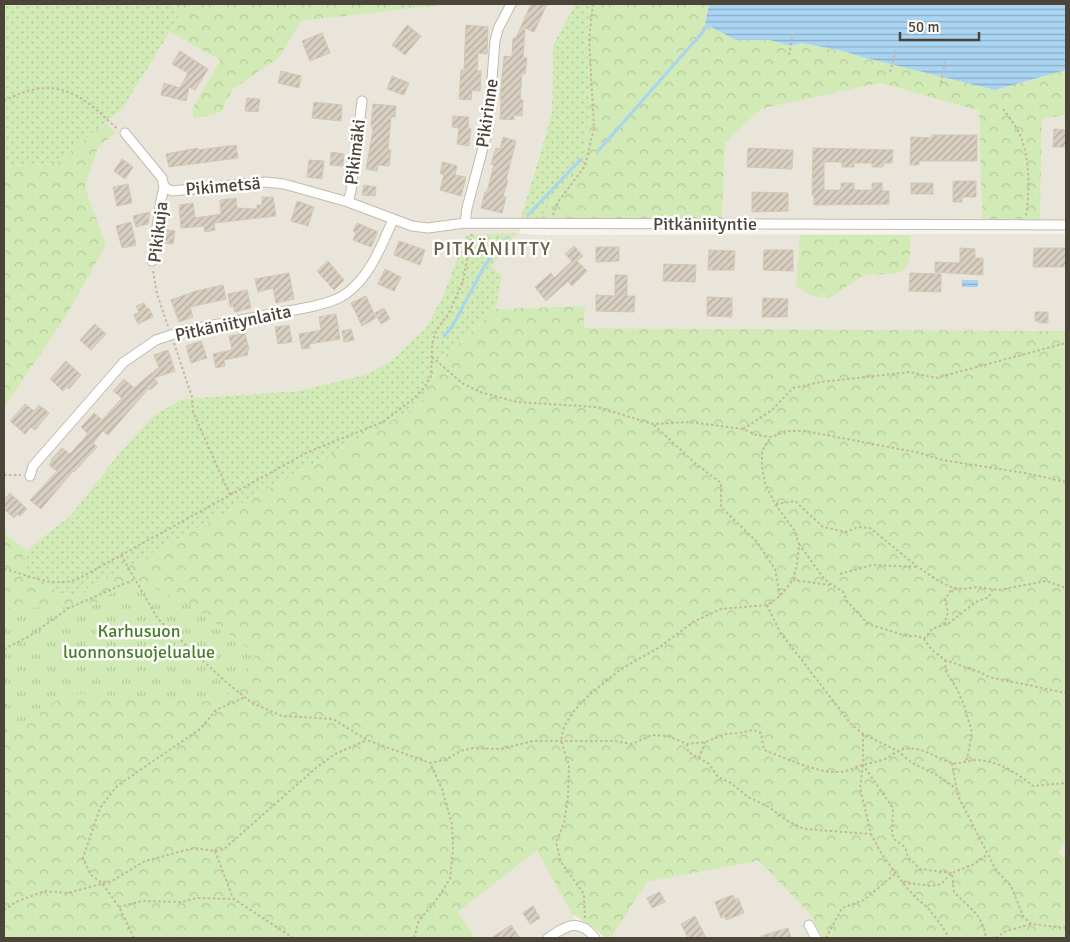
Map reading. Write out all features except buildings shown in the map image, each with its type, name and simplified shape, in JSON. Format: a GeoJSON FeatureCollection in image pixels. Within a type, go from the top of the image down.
{"type":"FeatureCollection","features":[{"type":"Feature","properties":{"kind":"street","name":"Pikirinne"},"geometry":{"type":"LineString","coordinates":[[466,227],[467,208],[488,128],[495,41],[498,29],[511,4]]}},
{"type":"Feature","properties":{"kind":"street","name":"Pikimäki"},"geometry":{"type":"LineString","coordinates":[[348,202],[362,101]]}},
{"type":"Feature","properties":{"kind":"street","name":"Pikimetsä"},"geometry":{"type":"LineString","coordinates":[[125,134],[162,178],[164,187],[172,190],[265,182],[301,187],[348,202]]}},
{"type":"Feature","properties":{"kind":"street","name":"Pikikuja"},"geometry":{"type":"LineString","coordinates":[[152,261],[164,187]]}},
{"type":"Feature","properties":{"kind":"street","name":"Pitkäniityntie"},"geometry":{"type":"LineString","coordinates":[[348,202],[393,220],[412,226],[428,228],[552,224],[1066,225]]}},
{"type":"Feature","properties":{"kind":"street","name":"Pitkäniitynlaita"},"geometry":{"type":"LineString","coordinates":[[30,476],[32,466],[124,362],[156,340],[186,330],[310,307],[330,302],[346,294],[360,280],[374,261],[393,220]]}},
{"type":"Feature","properties":{"kind":"street"},"geometry":{"type":"LineString","coordinates":[[548,938],[571,925],[579,925],[590,932],[595,938]]}},
{"type":"Feature","properties":{"kind":"street"},"geometry":{"type":"LineString","coordinates":[[809,925],[816,938]]}},
{"type":"Feature","properties":{"kind":"path"},"geometry":{"type":"LineString","coordinates":[[552,224],[558,202],[585,166],[594,128],[590,39],[593,4]]}},
{"type":"Feature","properties":{"kind":"path"},"geometry":{"type":"LineString","coordinates":[[789,56],[793,34]]}},
{"type":"Feature","properties":{"kind":"path"},"geometry":{"type":"LineString","coordinates":[[890,72],[896,49]]}},
{"type":"Feature","properties":{"kind":"path"},"geometry":{"type":"LineString","coordinates":[[941,83],[945,62]]}},
{"type":"Feature","properties":{"kind":"path"},"geometry":{"type":"LineString","coordinates":[[4,101],[16,94],[36,88],[53,88],[75,95],[87,102],[125,134]]}},
{"type":"Feature","properties":{"kind":"path"},"geometry":{"type":"LineString","coordinates":[[1004,109],[1020,135],[1027,159],[1028,203],[1025,226]]}},
{"type":"Feature","properties":{"kind":"path"},"geometry":{"type":"LineString","coordinates":[[4,569],[52,583],[67,583],[76,580],[308,452],[383,422],[413,399],[424,388],[431,376],[432,344],[436,331],[450,311],[463,281],[472,231],[466,227]]}},
{"type":"Feature","properties":{"kind":"path","name":"Pikikuja"},"geometry":{"type":"LineString","coordinates":[[152,261],[156,286],[192,397],[193,412],[230,496]]}},
{"type":"Feature","properties":{"kind":"path"},"geometry":{"type":"LineString","coordinates":[[743,428],[772,410],[792,388],[822,382],[910,372],[936,378],[1066,343]]}},
{"type":"Feature","properties":{"kind":"path"},"geometry":{"type":"LineString","coordinates":[[432,357],[462,383],[480,392],[516,402],[597,407],[653,424],[690,422],[743,428],[756,434],[771,437],[787,431],[812,432],[920,453],[942,460],[1025,473],[1066,482]]}},
{"type":"Feature","properties":{"kind":"path"},"geometry":{"type":"LineString","coordinates":[[653,424],[696,464],[721,483],[721,507],[757,542],[766,555],[775,569],[780,596]]}},
{"type":"Feature","properties":{"kind":"path"},"geometry":{"type":"LineString","coordinates":[[771,437],[762,451],[765,483],[776,504],[794,530],[799,544],[825,580],[843,592],[846,601],[868,624],[907,636],[918,636],[924,639],[932,650],[945,660],[989,677],[1066,693]]}},
{"type":"Feature","properties":{"kind":"path"},"geometry":{"type":"LineString","coordinates":[[4,474],[30,476]]}},
{"type":"Feature","properties":{"kind":"path"},"geometry":{"type":"LineString","coordinates":[[776,504],[795,501],[823,527],[846,532],[858,527],[870,528],[918,567],[953,588],[978,587],[999,590],[1046,581],[1066,588]]}},
{"type":"Feature","properties":{"kind":"path"},"geometry":{"type":"LineString","coordinates":[[584,928],[586,910],[584,894],[561,862],[556,842],[564,823],[568,798],[569,766],[561,740],[564,727],[573,712],[589,695],[621,669],[660,647],[693,622],[721,609],[766,605],[780,596],[793,580],[799,544]]}},
{"type":"Feature","properties":{"kind":"path"},"geometry":{"type":"LineString","coordinates":[[121,555],[158,619],[225,681],[252,703],[282,716],[333,720],[367,740],[430,763],[445,760],[461,750],[473,748],[501,749],[533,741],[614,741],[632,744],[652,735],[668,736],[687,744],[705,742],[726,734],[739,734],[753,730],[761,733],[764,750],[810,767],[838,773],[875,763],[898,751],[912,748],[932,753],[952,763],[961,764],[967,760],[992,763],[1018,774],[1033,786],[1066,784]]}},
{"type":"Feature","properties":{"kind":"path"},"geometry":{"type":"LineString","coordinates":[[840,574],[872,565],[918,567]]}},
{"type":"Feature","properties":{"kind":"path"},"geometry":{"type":"LineString","coordinates":[[4,649],[28,636],[69,608],[135,579]]}},
{"type":"Feature","properties":{"kind":"path"},"geometry":{"type":"LineString","coordinates":[[793,580],[832,585]]}},
{"type":"Feature","properties":{"kind":"path"},"geometry":{"type":"LineString","coordinates":[[944,625],[948,612],[945,600],[953,588]]}},
{"type":"Feature","properties":{"kind":"path"},"geometry":{"type":"LineString","coordinates":[[924,639],[932,629],[949,623],[976,602],[989,597],[993,589]]}},
{"type":"Feature","properties":{"kind":"path"},"geometry":{"type":"LineString","coordinates":[[766,605],[780,632],[851,724],[863,734],[898,751],[912,763],[958,788]]}},
{"type":"Feature","properties":{"kind":"path"},"geometry":{"type":"LineString","coordinates":[[945,660],[946,672],[956,687],[964,705],[972,732],[967,760]]}},
{"type":"Feature","properties":{"kind":"path"},"geometry":{"type":"LineString","coordinates":[[134,938],[119,908],[102,883],[90,874],[83,858],[100,808],[117,786],[200,728],[216,710],[245,696]]}},
{"type":"Feature","properties":{"kind":"path"},"geometry":{"type":"LineString","coordinates":[[863,734],[863,765],[860,788],[871,834],[881,853],[902,882],[928,908],[949,938]]}},
{"type":"Feature","properties":{"kind":"path"},"geometry":{"type":"LineString","coordinates":[[4,910],[16,902],[44,891],[68,893],[112,880],[145,861],[194,848],[215,851],[224,849],[317,767],[335,754],[367,740]]}},
{"type":"Feature","properties":{"kind":"path"},"geometry":{"type":"LineString","coordinates":[[699,758],[705,742]]}},
{"type":"Feature","properties":{"kind":"path"},"geometry":{"type":"LineString","coordinates":[[687,744],[688,752],[709,764],[718,777],[731,783],[748,797],[769,806],[786,820],[804,829],[871,834]]}},
{"type":"Feature","properties":{"kind":"path"},"geometry":{"type":"LineString","coordinates":[[414,938],[419,920],[435,902],[450,879],[453,849],[452,824],[442,789],[430,763]]}},
{"type":"Feature","properties":{"kind":"path"},"geometry":{"type":"LineString","coordinates":[[952,763],[958,796],[996,870],[1011,886],[1023,916],[1031,924]]}},
{"type":"Feature","properties":{"kind":"path"},"geometry":{"type":"LineString","coordinates":[[863,765],[893,808],[892,834],[895,840],[905,847],[908,857],[920,869],[952,873]]}},
{"type":"Feature","properties":{"kind":"path"},"geometry":{"type":"LineString","coordinates":[[215,851],[234,899]]}},
{"type":"Feature","properties":{"kind":"path"},"geometry":{"type":"LineString","coordinates":[[902,882],[931,886],[941,884],[952,873],[974,864],[988,854]]}},
{"type":"Feature","properties":{"kind":"path"},"geometry":{"type":"LineString","coordinates":[[826,938],[842,908],[864,900],[896,873]]}},
{"type":"Feature","properties":{"kind":"path"},"geometry":{"type":"LineString","coordinates":[[952,873],[954,892],[978,913],[984,924],[986,938]]}},
{"type":"Feature","properties":{"kind":"path"},"geometry":{"type":"LineString","coordinates":[[119,908],[142,901],[181,902],[197,898],[234,899],[293,938]]}},
{"type":"Feature","properties":{"kind":"path"},"geometry":{"type":"LineString","coordinates":[[996,938],[1004,932],[1031,924],[1066,928]]}},
{"type":"Feature","properties":{"kind":"shaded area"},"geometry":{"type":"Polygon","coordinates":[[[452,4],[575,4],[553,45],[552,112],[534,171],[519,233],[537,235],[1066,234],[1066,331],[584,328],[585,306],[496,309],[502,276],[443,296],[426,328],[392,360],[368,374],[298,391],[182,399],[155,416],[121,451],[71,515],[27,550],[4,533],[4,408],[68,313],[106,245],[85,187],[98,147],[116,133],[106,122],[123,108],[170,32],[220,59],[193,109],[221,112],[233,89],[279,58],[301,21],[452,4]]]}},
{"type":"Feature","properties":{"kind":"shaded area"},"geometry":{"type":"Polygon","coordinates":[[[880,83],[979,111],[982,220],[722,220],[725,143],[761,109],[880,83]]]}},
{"type":"Feature","properties":{"kind":"shaded area"},"geometry":{"type":"Polygon","coordinates":[[[1066,115],[1066,221],[1040,222],[1042,119],[1066,115]]]}},
{"type":"Feature","properties":{"kind":"shaded area"},"geometry":{"type":"Polygon","coordinates":[[[1066,838],[1066,860],[1057,852],[1066,838]]]}},
{"type":"Feature","properties":{"kind":"shaded area"},"geometry":{"type":"Polygon","coordinates":[[[537,849],[586,938],[475,938],[458,912],[537,849]]]}},
{"type":"Feature","properties":{"kind":"shaded area"},"geometry":{"type":"Polygon","coordinates":[[[760,861],[810,914],[823,938],[611,938],[647,882],[760,861]]]}},
{"type":"Feature","properties":{"kind":"green space"},"geometry":{"type":"Polygon","coordinates":[[[4,4],[173,4],[179,17],[123,108],[56,163],[4,167],[4,4]]]}},
{"type":"Feature","properties":{"kind":"green space"},"geometry":{"type":"Polygon","coordinates":[[[173,4],[452,4],[301,21],[279,58],[233,89],[221,112],[194,119],[192,109],[220,60],[170,32],[179,17],[173,4]]]}},
{"type":"Feature","properties":{"kind":"green space"},"geometry":{"type":"Polygon","coordinates":[[[575,4],[590,4],[587,37],[590,106],[585,152],[540,219],[521,218],[552,112],[553,45],[575,4]]]}},
{"type":"Feature","properties":{"kind":"green space"},"geometry":{"type":"Polygon","coordinates":[[[590,4],[709,4],[705,24],[736,40],[770,40],[790,46],[802,43],[843,51],[995,90],[1066,70],[1066,115],[1042,119],[1040,222],[982,220],[979,111],[880,83],[761,109],[725,143],[722,220],[540,219],[585,152],[590,106],[587,37],[590,4]]]}},
{"type":"Feature","properties":{"kind":"green space"},"geometry":{"type":"Polygon","coordinates":[[[106,122],[116,133],[98,147],[85,187],[106,245],[68,313],[4,408],[4,167],[56,163],[106,122]]]}},
{"type":"Feature","properties":{"kind":"green space"},"geometry":{"type":"Polygon","coordinates":[[[518,233],[491,266],[502,276],[496,309],[441,359],[420,405],[73,597],[27,579],[27,550],[71,515],[121,451],[155,415],[182,399],[298,391],[368,374],[392,360],[426,328],[443,296],[466,235],[518,233]]]}},
{"type":"Feature","properties":{"kind":"green space"},"geometry":{"type":"Polygon","coordinates":[[[800,235],[910,235],[910,257],[907,265],[901,271],[891,274],[864,276],[834,295],[823,298],[808,294],[796,285],[800,235]]]}},
{"type":"Feature","properties":{"kind":"green space"},"geometry":{"type":"Polygon","coordinates":[[[585,306],[584,328],[1066,331],[1066,838],[1058,852],[1066,860],[1066,938],[823,938],[810,914],[759,861],[647,882],[611,938],[605,938],[594,928],[572,914],[537,850],[458,912],[475,938],[4,938],[4,533],[27,550],[27,579],[73,597],[420,405],[441,359],[496,309],[585,306]]]}},
{"type":"Feature","properties":{"kind":"green space","name":"Karhusuon luonnonsuojelualue"},"geometry":{"type":"Polygon","coordinates":[[[135,579],[192,606],[256,654],[234,688],[220,702],[68,693],[4,734],[4,608],[90,607],[135,579]]]}},
{"type":"Feature","properties":{"kind":"water"},"geometry":{"type":"Polygon","coordinates":[[[709,4],[1066,4],[1066,70],[995,90],[843,51],[802,43],[790,46],[770,40],[736,40],[705,24],[709,4]]]}},
{"type":"Feature","properties":{"kind":"water"},"geometry":{"type":"Polygon","coordinates":[[[962,280],[978,280],[978,287],[962,287],[962,280]]]}},
{"type":"Feature","properties":{"kind":"waterway"},"geometry":{"type":"LineString","coordinates":[[599,150],[708,26]]}},
{"type":"Feature","properties":{"kind":"waterway"},"geometry":{"type":"LineString","coordinates":[[528,215],[581,159]]}},
{"type":"Feature","properties":{"kind":"waterway"},"geometry":{"type":"LineString","coordinates":[[444,336],[452,327],[485,265],[507,238]]}},
{"type":"Feature","properties":{"kind":"district","name":"PITKÄNIITTY"},"geometry":{"type":"Point","coordinates":[492,248]}}]}
